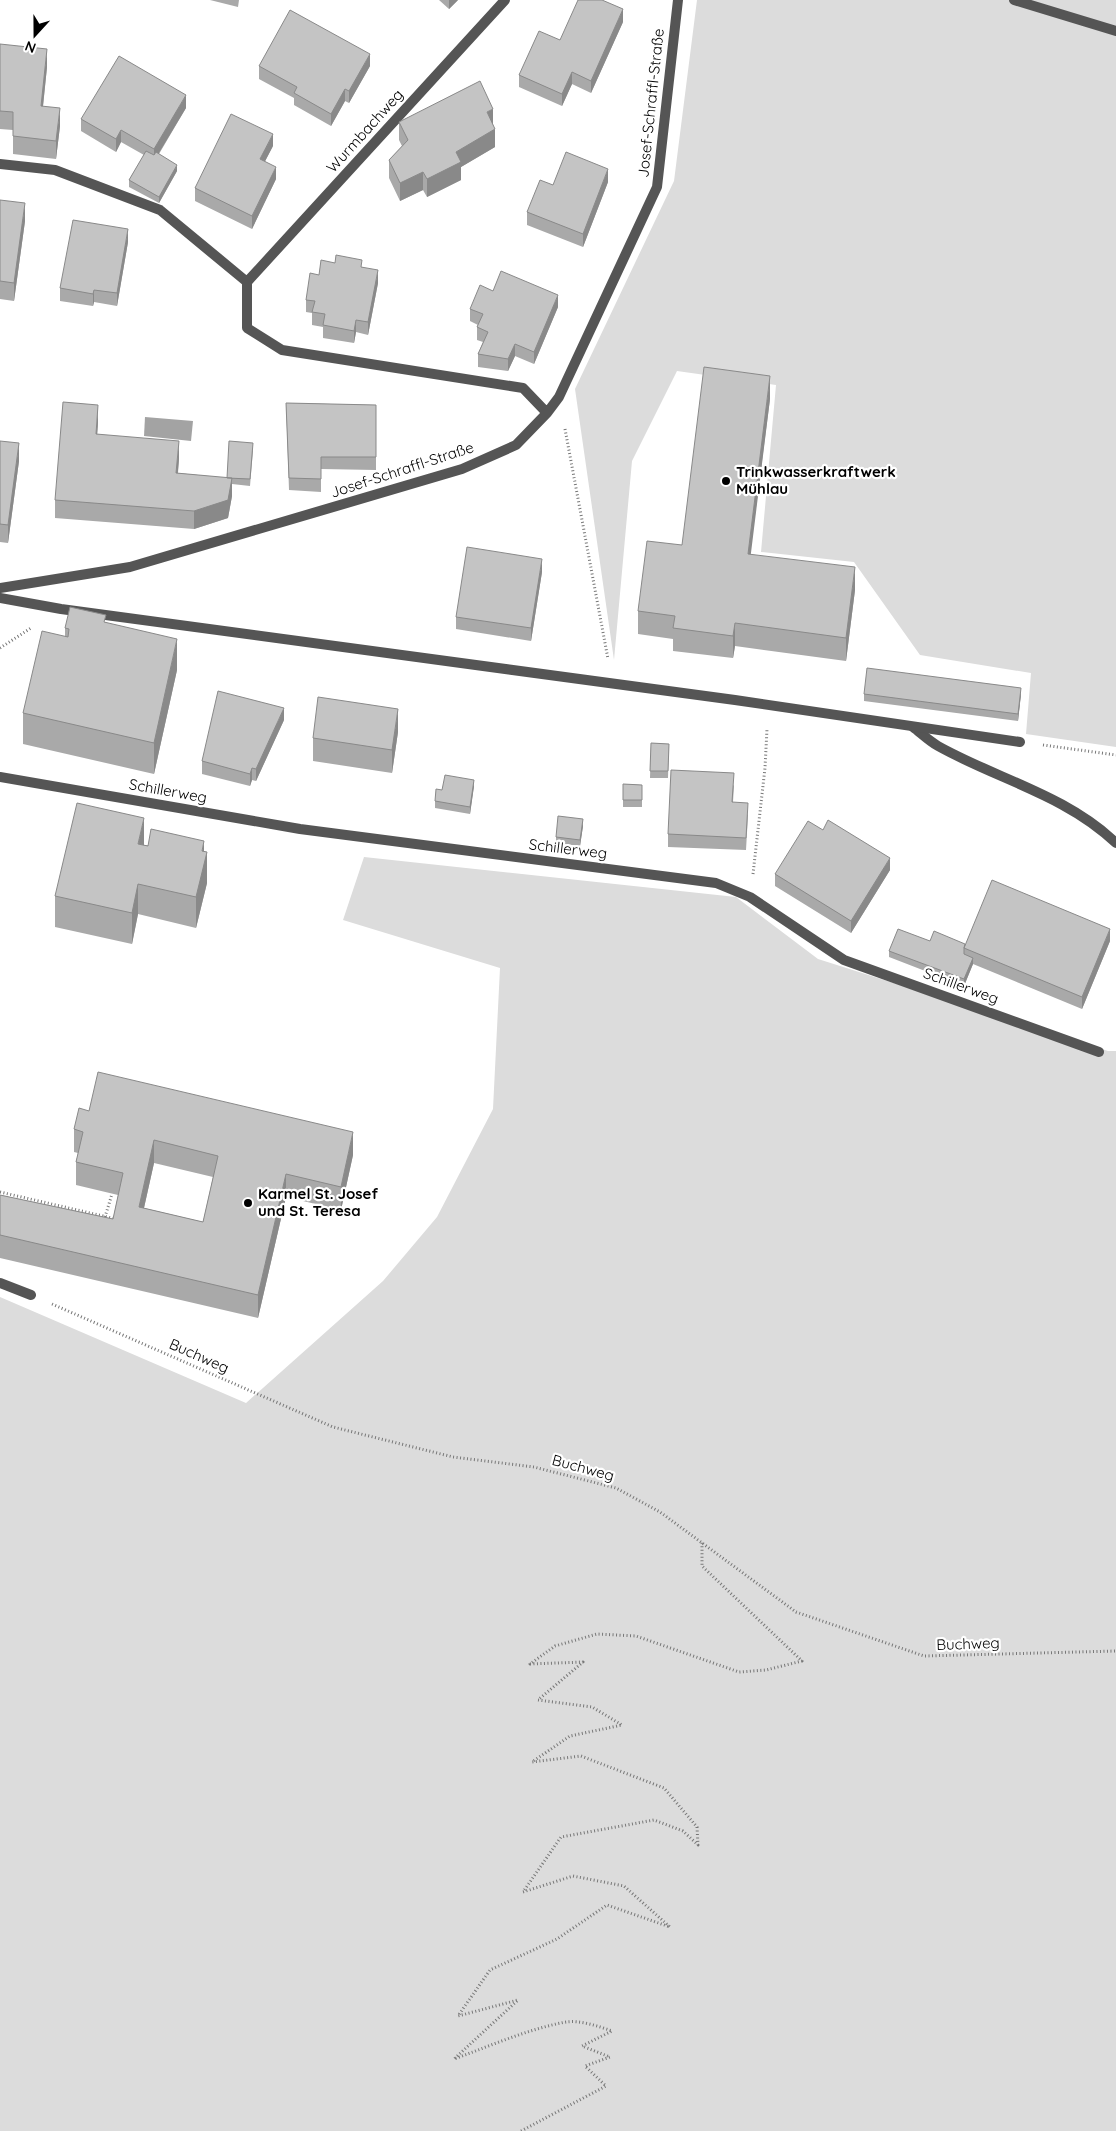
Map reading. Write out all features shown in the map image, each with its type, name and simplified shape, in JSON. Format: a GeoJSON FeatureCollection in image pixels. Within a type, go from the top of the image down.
{"type":"FeatureCollection","features":[{"type":"Feature","properties":{"kind":"street","name":"Wurmbachweg"},"geometry":{"type":"LineString","coordinates":[[246,282],[505,0]]}},
{"type":"Feature","properties":{"kind":"street","name":"Josef-Schraffl-Straße"},"geometry":{"type":"LineString","coordinates":[[0,588],[130,567],[462,469],[516,445],[547,413],[559,397],[657,187],[678,0]]}},
{"type":"Feature","properties":{"kind":"street"},"geometry":{"type":"LineString","coordinates":[[1014,0],[1116,31]]}},
{"type":"Feature","properties":{"kind":"street"},"geometry":{"type":"LineString","coordinates":[[0,164],[56,170],[160,210],[246,282],[247,328],[282,350],[523,388],[547,413]]}},
{"type":"Feature","properties":{"kind":"street"},"geometry":{"type":"LineString","coordinates":[[0,598],[61,609],[735,700],[1020,742]]}},
{"type":"Feature","properties":{"kind":"street"},"geometry":{"type":"LineString","coordinates":[[913,727],[936,745],[1061,804],[1102,830],[1116,843]]}},
{"type":"Feature","properties":{"kind":"street","name":"Schillerweg"},"geometry":{"type":"LineString","coordinates":[[0,777],[300,829],[716,883],[750,897],[844,960],[1099,1052]]}},
{"type":"Feature","properties":{"kind":"street"},"geometry":{"type":"LineString","coordinates":[[0,1283],[31,1294]]}},
{"type":"Feature","properties":{"kind":"path"},"geometry":{"type":"LineString","coordinates":[[559,397],[612,684]]}},
{"type":"Feature","properties":{"kind":"path"},"geometry":{"type":"LineString","coordinates":[[735,700],[744,720],[767,728],[765,768],[750,897]]}},
{"type":"Feature","properties":{"kind":"path"},"geometry":{"type":"LineString","coordinates":[[1020,742],[1116,755]]}},
{"type":"Feature","properties":{"kind":"path"},"geometry":{"type":"LineString","coordinates":[[0,1192],[118,1220]]}},
{"type":"Feature","properties":{"kind":"path"},"geometry":{"type":"LineString","coordinates":[[105,1217],[112,1194]]}},
{"type":"Feature","properties":{"kind":"path","name":"Buchweg"},"geometry":{"type":"LineString","coordinates":[[31,1294],[333,1427],[453,1457],[534,1467],[616,1488],[660,1512],[702,1541],[796,1612],[924,1656],[1116,1650]]}},
{"type":"Feature","properties":{"kind":"path"},"geometry":{"type":"LineString","coordinates":[[521,2131],[606,2086],[585,2066],[610,2057],[582,2046],[612,2031],[598,2026],[568,2022],[516,2036],[454,2059],[518,2000],[458,2016],[490,1970],[557,1940],[607,1905],[670,1927],[624,1886],[573,1876],[523,1892],[561,1837],[654,1820],[683,1831],[698,1845],[698,1827],[664,1788],[581,1756],[532,1762],[570,1736],[622,1725],[592,1707],[538,1700],[583,1662],[530,1664],[555,1646],[596,1634],[636,1636],[739,1672],[766,1670],[802,1661],[702,1566],[702,1541]]}},
{"type":"Feature","properties":{"kind":"shaded area"},"geometry":{"type":"Polygon","coordinates":[[[697,0],[1116,0],[1116,747],[1026,734],[1031,673],[920,655],[854,562],[761,552],[776,385],[677,371],[632,461],[614,660],[575,389],[674,181],[697,0]]]}},
{"type":"Feature","properties":{"kind":"shaded area"},"geometry":{"type":"Polygon","coordinates":[[[145,417],[193,421],[191,441],[144,436],[145,417]]]}},
{"type":"Feature","properties":{"kind":"shaded area"},"geometry":{"type":"Polygon","coordinates":[[[364,857],[736,897],[818,959],[1108,1051],[1116,1051],[1116,2131],[0,2131],[0,1297],[246,1403],[383,1281],[437,1217],[493,1109],[500,968],[343,920],[364,857]]]}},
{"type":"Feature","properties":{"kind":"building"},"geometry":{"type":"Polygon","coordinates":[[[578,0],[602,0],[623,9],[591,81],[572,72],[562,94],[519,75],[539,31],[560,40],[578,0]]]}},
{"type":"Feature","properties":{"kind":"building"},"geometry":{"type":"Polygon","coordinates":[[[290,10],[370,54],[349,91],[345,89],[331,114],[294,93],[297,87],[259,66],[290,10]]]}},
{"type":"Feature","properties":{"kind":"building"},"geometry":{"type":"Polygon","coordinates":[[[0,44],[47,49],[41,106],[60,108],[56,141],[13,136],[13,112],[0,111],[0,44]]]}},
{"type":"Feature","properties":{"kind":"building"},"geometry":{"type":"Polygon","coordinates":[[[119,56],[186,95],[154,149],[121,130],[116,139],[81,119],[119,56]]]}},
{"type":"Feature","properties":{"kind":"building"},"geometry":{"type":"Polygon","coordinates":[[[480,81],[493,109],[487,112],[495,129],[456,152],[461,162],[427,179],[423,172],[400,183],[389,160],[408,140],[399,122],[480,81]]]}},
{"type":"Feature","properties":{"kind":"building"},"geometry":{"type":"Polygon","coordinates":[[[231,114],[273,134],[260,159],[276,167],[252,216],[195,188],[231,114]]]}},
{"type":"Feature","properties":{"kind":"building"},"geometry":{"type":"Polygon","coordinates":[[[146,151],[154,155],[156,152],[177,165],[159,197],[129,180],[146,151]]]}},
{"type":"Feature","properties":{"kind":"building"},"geometry":{"type":"Polygon","coordinates":[[[566,152],[608,169],[583,234],[527,212],[540,180],[553,185],[566,152]]]}},
{"type":"Feature","properties":{"kind":"building"},"geometry":{"type":"Polygon","coordinates":[[[0,200],[25,203],[14,283],[0,281],[0,200]]]}},
{"type":"Feature","properties":{"kind":"building"},"geometry":{"type":"Polygon","coordinates":[[[73,220],[128,229],[117,293],[94,290],[93,294],[60,288],[73,220]]]}},
{"type":"Feature","properties":{"kind":"building"},"geometry":{"type":"Polygon","coordinates":[[[336,255],[362,260],[361,267],[378,270],[368,322],[356,320],[354,331],[323,325],[325,314],[312,312],[315,301],[306,300],[310,273],[319,275],[321,260],[335,263],[336,255]]]}},
{"type":"Feature","properties":{"kind":"building"},"geometry":{"type":"Polygon","coordinates":[[[501,271],[558,295],[534,352],[515,344],[508,359],[478,354],[488,332],[477,327],[483,314],[470,309],[480,285],[493,291],[501,271]]]}},
{"type":"Feature","properties":{"kind":"building","name":"Trinkwasserkraftwerk Mühlau"},"geometry":{"type":"Polygon","coordinates":[[[704,367],[770,376],[748,554],[855,567],[846,638],[735,623],[733,636],[673,628],[675,616],[638,611],[647,541],[682,545],[704,367]]]}},
{"type":"Feature","properties":{"kind":"building"},"geometry":{"type":"Polygon","coordinates":[[[63,402],[98,405],[96,434],[179,441],[176,473],[232,478],[228,500],[194,511],[55,500],[63,402]]]}},
{"type":"Feature","properties":{"kind":"building"},"geometry":{"type":"Polygon","coordinates":[[[286,403],[376,405],[376,457],[321,457],[321,479],[289,478],[286,403]]]}},
{"type":"Feature","properties":{"kind":"building"},"geometry":{"type":"Polygon","coordinates":[[[0,441],[19,443],[8,525],[0,524],[0,441]]]}},
{"type":"Feature","properties":{"kind":"building"},"geometry":{"type":"Polygon","coordinates":[[[229,441],[253,443],[250,479],[227,478],[229,441]]]}},
{"type":"Feature","properties":{"kind":"building"},"geometry":{"type":"Polygon","coordinates":[[[467,547],[542,559],[531,628],[456,617],[467,547]]]}},
{"type":"Feature","properties":{"kind":"building"},"geometry":{"type":"Polygon","coordinates":[[[70,607],[106,615],[104,622],[177,639],[154,743],[23,713],[42,631],[68,637],[69,629],[65,628],[70,607]]]}},
{"type":"Feature","properties":{"kind":"building"},"geometry":{"type":"Polygon","coordinates":[[[867,668],[1021,688],[1018,714],[864,694],[867,668]]]}},
{"type":"Feature","properties":{"kind":"building"},"geometry":{"type":"Polygon","coordinates":[[[218,691],[284,708],[256,769],[252,768],[250,774],[202,761],[218,691]]]}},
{"type":"Feature","properties":{"kind":"building"},"geometry":{"type":"Polygon","coordinates":[[[318,697],[398,709],[392,750],[313,738],[318,697]]]}},
{"type":"Feature","properties":{"kind":"building"},"geometry":{"type":"Polygon","coordinates":[[[651,743],[669,744],[668,771],[650,771],[651,743]]]}},
{"type":"Feature","properties":{"kind":"building"},"geometry":{"type":"Polygon","coordinates":[[[671,770],[734,773],[732,802],[748,803],[746,838],[668,834],[671,770]]]}},
{"type":"Feature","properties":{"kind":"building"},"geometry":{"type":"Polygon","coordinates":[[[445,775],[474,780],[470,807],[435,801],[436,789],[442,790],[445,775]]]}},
{"type":"Feature","properties":{"kind":"building"},"geometry":{"type":"Polygon","coordinates":[[[623,784],[642,785],[642,800],[623,800],[623,784]]]}},
{"type":"Feature","properties":{"kind":"building"},"geometry":{"type":"Polygon","coordinates":[[[77,803],[144,818],[138,844],[148,846],[151,829],[204,841],[202,851],[207,852],[196,897],[138,884],[132,913],[55,896],[77,803]]]}},
{"type":"Feature","properties":{"kind":"building"},"geometry":{"type":"Polygon","coordinates":[[[558,816],[583,819],[580,840],[556,837],[558,816]]]}},
{"type":"Feature","properties":{"kind":"building"},"geometry":{"type":"Polygon","coordinates":[[[828,820],[890,858],[851,921],[775,874],[808,821],[823,830],[828,820]]]}},
{"type":"Feature","properties":{"kind":"building"},"geometry":{"type":"Polygon","coordinates":[[[992,880],[1110,929],[1082,997],[964,948],[992,880]]]}},
{"type":"Feature","properties":{"kind":"building"},"geometry":{"type":"Polygon","coordinates":[[[898,929],[930,941],[934,931],[965,944],[964,954],[973,958],[964,979],[889,951],[898,929]]]}},
{"type":"Feature","properties":{"kind":"building","name":"Karmel St. Josef und St. Teresa"},"geometry":{"type":"Polygon","coordinates":[[[98,1072],[353,1132],[341,1187],[286,1174],[258,1295],[0,1235],[0,1195],[113,1219],[123,1173],[76,1162],[83,1132],[74,1129],[79,1108],[89,1111],[98,1072]],[[154,1140],[139,1207],[203,1222],[218,1156],[154,1140]]]}},
{"type":"Feature","properties":{"kind":"place","name":"Trinkwasserkraftwerk Mühlau"},"geometry":{"type":"Point","coordinates":[726,481]}},
{"type":"Feature","properties":{"kind":"place","name":"Karmel St. Josef und St. Teresa"},"geometry":{"type":"Point","coordinates":[248,1203]}}]}
